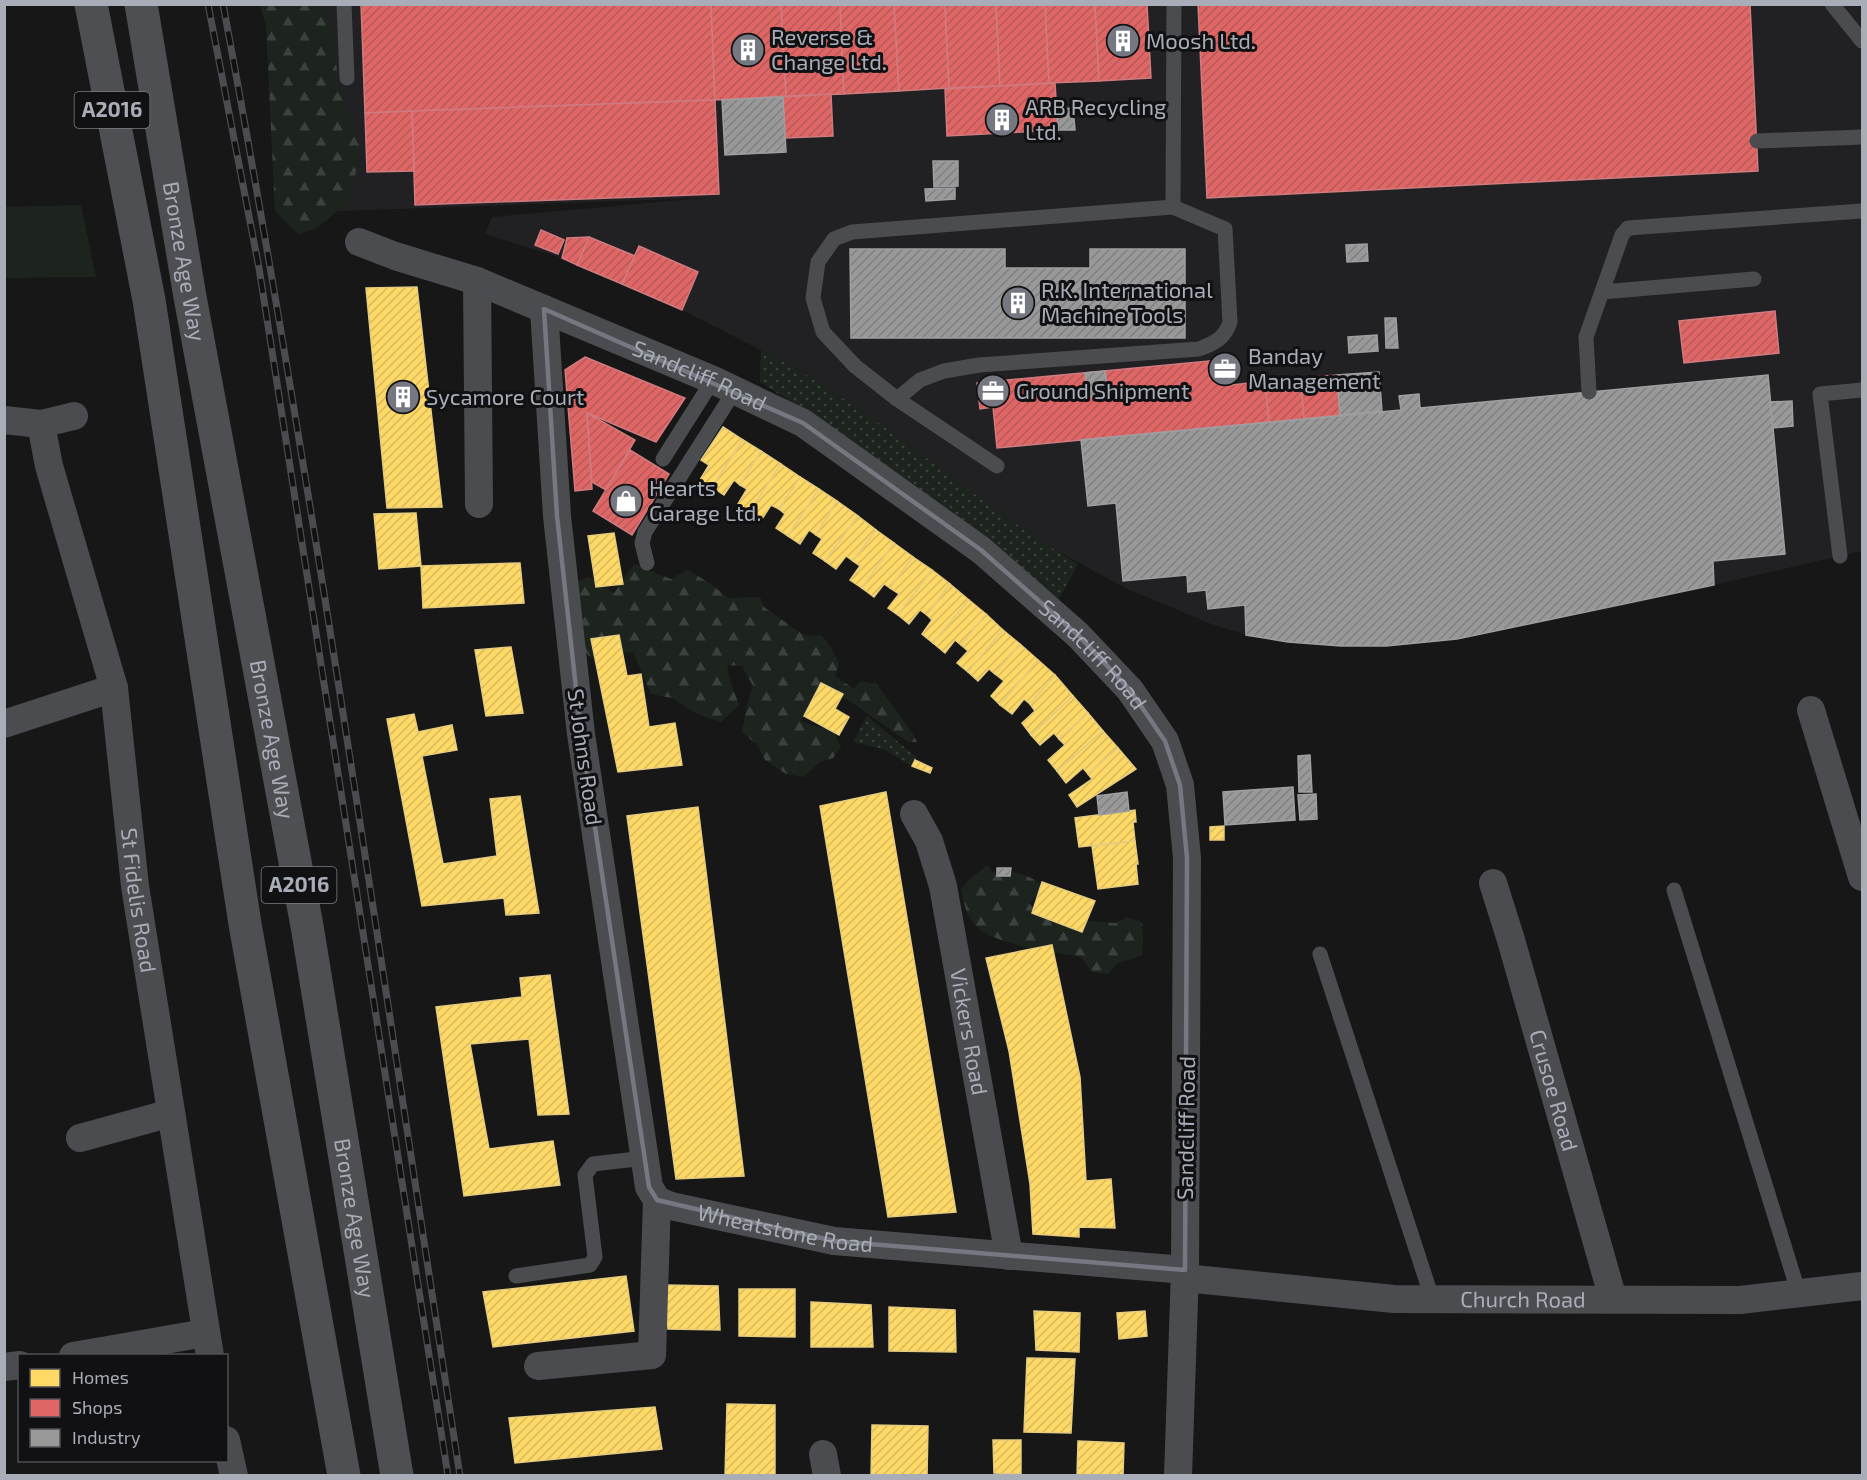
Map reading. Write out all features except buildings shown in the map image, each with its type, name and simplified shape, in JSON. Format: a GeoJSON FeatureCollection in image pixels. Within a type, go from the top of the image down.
{"type":"FeatureCollection","features":[{"type":"Feature","properties":{"kind":"main road","name":"Bronze Age Way"},"geometry":{"type":"LineString","coordinates":[[91,4],[149,300],[245,924],[344,1476]]}},
{"type":"Feature","properties":{"kind":"main road","name":"Bronze Age Way"},"geometry":{"type":"LineString","coordinates":[[141,4],[190,297],[307,926],[397,1476]]}},
{"type":"Feature","properties":{"kind":"street","name":"Sandcliff Road"},"geometry":{"type":"LineString","coordinates":[[359,242],[395,256],[477,281],[724,385],[803,423],[981,550],[1078,635],[1130,690],[1165,741],[1180,785],[1187,858],[1184,1274],[1178,1476]]}},
{"type":"Feature","properties":{"kind":"street"},"geometry":{"type":"LineString","coordinates":[[477,281],[479,504]]}},
{"type":"Feature","properties":{"kind":"street","name":"St Johns Road"},"geometry":{"type":"LineString","coordinates":[[544,309],[557,516],[581,734],[645,1158],[650,1187],[657,1200]]}},
{"type":"Feature","properties":{"kind":"street"},"geometry":{"type":"LineString","coordinates":[[4,420],[41,424],[75,416]]}},
{"type":"Feature","properties":{"kind":"street","name":"St Fidelis Road"},"geometry":{"type":"LineString","coordinates":[[41,424],[49,466],[114,688],[135,886],[208,1344]]}},
{"type":"Feature","properties":{"kind":"street"},"geometry":{"type":"LineString","coordinates":[[4,724],[114,688]]}},
{"type":"Feature","properties":{"kind":"street"},"geometry":{"type":"LineString","coordinates":[[1811,710],[1863,877]]}},
{"type":"Feature","properties":{"kind":"street","name":"Vickers Road"},"geometry":{"type":"LineString","coordinates":[[914,814],[929,841],[943,886],[1010,1256]]}},
{"type":"Feature","properties":{"kind":"street","name":"Crusoe Road"},"geometry":{"type":"LineString","coordinates":[[1493,883],[1613,1299]]}},
{"type":"Feature","properties":{"kind":"street"},"geometry":{"type":"LineString","coordinates":[[81,1138],[171,1113]]}},
{"type":"Feature","properties":{"kind":"street"},"geometry":{"type":"LineString","coordinates":[[538,1366],[652,1355],[657,1200]]}},
{"type":"Feature","properties":{"kind":"street","name":"Wheatstone Road"},"geometry":{"type":"LineString","coordinates":[[657,1200],[671,1206],[834,1241],[1184,1274]]}},
{"type":"Feature","properties":{"kind":"street","name":"Church Road"},"geometry":{"type":"LineString","coordinates":[[1184,1274],[1394,1299],[1740,1300],[1863,1286]]}},
{"type":"Feature","properties":{"kind":"street"},"geometry":{"type":"LineString","coordinates":[[96,1354],[208,1344]]}},
{"type":"Feature","properties":{"kind":"street"},"geometry":{"type":"LineString","coordinates":[[228,1449],[234,1476]]}},
{"type":"Feature","properties":{"kind":"lane"},"geometry":{"type":"LineString","coordinates":[[344,4],[347,78]]}},
{"type":"Feature","properties":{"kind":"lane"},"geometry":{"type":"LineString","coordinates":[[1173,207],[1174,4]]}},
{"type":"Feature","properties":{"kind":"lane"},"geometry":{"type":"LineString","coordinates":[[1832,4],[1863,41]]}},
{"type":"Feature","properties":{"kind":"lane"},"geometry":{"type":"LineString","coordinates":[[1757,141],[1863,137]]}},
{"type":"Feature","properties":{"kind":"lane"},"geometry":{"type":"LineString","coordinates":[[897,399],[921,380],[944,371],[979,365],[1199,349],[1214,344],[1226,333],[1230,322],[1225,229],[1173,207],[852,232],[834,238],[818,262],[813,298],[823,332],[855,366],[897,399],[997,466]]}},
{"type":"Feature","properties":{"kind":"lane"},"geometry":{"type":"LineString","coordinates":[[1589,392],[1586,341],[1622,235],[1628,228],[1863,211]]}},
{"type":"Feature","properties":{"kind":"lane"},"geometry":{"type":"LineString","coordinates":[[1602,292],[1754,279]]}},
{"type":"Feature","properties":{"kind":"lane"},"geometry":{"type":"LineString","coordinates":[[663,459],[724,385]]}},
{"type":"Feature","properties":{"kind":"lane"},"geometry":{"type":"LineString","coordinates":[[647,563],[642,543],[645,532],[724,385]]}},
{"type":"Feature","properties":{"kind":"lane"},"geometry":{"type":"LineString","coordinates":[[1840,556],[1820,394],[1863,390]]}},
{"type":"Feature","properties":{"kind":"lane"},"geometry":{"type":"LineString","coordinates":[[1674,890],[1799,1294]]}},
{"type":"Feature","properties":{"kind":"lane"},"geometry":{"type":"LineString","coordinates":[[1320,954],[1432,1298]]}},
{"type":"Feature","properties":{"kind":"lane"},"geometry":{"type":"LineString","coordinates":[[516,1275],[590,1265],[595,1257],[585,1175],[587,1170],[593,1164],[645,1158]]}},
{"type":"Feature","properties":{"kind":"highlighted area"},"geometry":{"type":"Polygon","coordinates":[[[544,309],[803,423],[981,550],[1078,635],[1130,690],[1165,741],[1180,785],[1187,858],[1185,1270],[834,1241],[657,1200],[649,1187],[581,734],[557,516],[544,309]]]}},
{"type":"Feature","properties":{"kind":"shaded area"},"geometry":{"type":"Polygon","coordinates":[[[290,5],[1862,5],[1862,551],[1627,605],[1427,643],[1341,646],[1288,642],[1246,635],[1211,624],[1125,588],[1045,544],[1001,515],[844,399],[790,365],[682,310],[562,258],[485,234],[492,217],[704,198],[312,212],[290,5]]]}},
{"type":"Feature","properties":{"kind":"green space"},"geometry":{"type":"Polygon","coordinates":[[[260,5],[324,5],[332,28],[339,88],[361,148],[350,200],[317,228],[298,234],[275,211],[266,26],[260,5]]]}},
{"type":"Feature","properties":{"kind":"green space"},"geometry":{"type":"Polygon","coordinates":[[[81,205],[96,277],[5,278],[5,207],[81,205]]]}},
{"type":"Feature","properties":{"kind":"green space"},"geometry":{"type":"Polygon","coordinates":[[[761,350],[844,399],[998,511],[1078,564],[1059,599],[837,431],[760,382],[761,350]]]}},
{"type":"Feature","properties":{"kind":"green space"},"geometry":{"type":"Polygon","coordinates":[[[634,564],[671,579],[688,570],[728,598],[760,597],[764,607],[799,632],[807,636],[821,635],[831,647],[839,664],[835,676],[854,689],[861,681],[876,683],[917,742],[908,742],[848,700],[827,690],[800,721],[832,729],[841,747],[833,758],[820,762],[804,777],[786,774],[765,760],[758,746],[742,732],[753,686],[742,666],[727,665],[739,705],[721,722],[697,714],[672,698],[651,694],[633,652],[589,657],[577,638],[574,583],[589,577],[614,593],[634,564]]]}},
{"type":"Feature","properties":{"kind":"green space"},"geometry":{"type":"Polygon","coordinates":[[[867,716],[916,757],[912,766],[883,749],[853,742],[867,716]]]}},
{"type":"Feature","properties":{"kind":"green space"},"geometry":{"type":"Polygon","coordinates":[[[988,865],[992,872],[1021,874],[1039,884],[1044,889],[1029,903],[1038,914],[1116,923],[1127,917],[1142,922],[1142,955],[1117,964],[1108,974],[1092,972],[1080,956],[1026,947],[997,939],[986,933],[970,919],[961,889],[988,865]]]}},
{"type":"Feature","properties":{"kind":"railway"},"geometry":{"type":"LineString","coordinates":[[208,4],[259,268],[448,1476]]}},
{"type":"Feature","properties":{"kind":"railway"},"geometry":{"type":"LineString","coordinates":[[223,4],[318,555],[460,1476]]}},
{"type":"Feature","properties":{"kind":"place","name":"Moosh Ltd."},"geometry":{"type":"Point","coordinates":[1123,41]}},
{"type":"Feature","properties":{"kind":"place","name":"Reverse & Change Ltd."},"geometry":{"type":"Point","coordinates":[748,50]}},
{"type":"Feature","properties":{"kind":"place","name":"ARB Recycling Ltd."},"geometry":{"type":"Point","coordinates":[1002,120]}},
{"type":"Feature","properties":{"kind":"place","name":"R.K. International Machine Tools"},"geometry":{"type":"Point","coordinates":[1018,303]}},
{"type":"Feature","properties":{"kind":"place","name":"Banday Management"},"geometry":{"type":"Point","coordinates":[1225,369]}},
{"type":"Feature","properties":{"kind":"place","name":"Ground Shipment"},"geometry":{"type":"Point","coordinates":[993,391]}},
{"type":"Feature","properties":{"kind":"place","name":"Sycamore Court"},"geometry":{"type":"Point","coordinates":[403,397]}},
{"type":"Feature","properties":{"kind":"place","name":"Hearts Garage Ltd."},"geometry":{"type":"Point","coordinates":[626,501]}}]}
